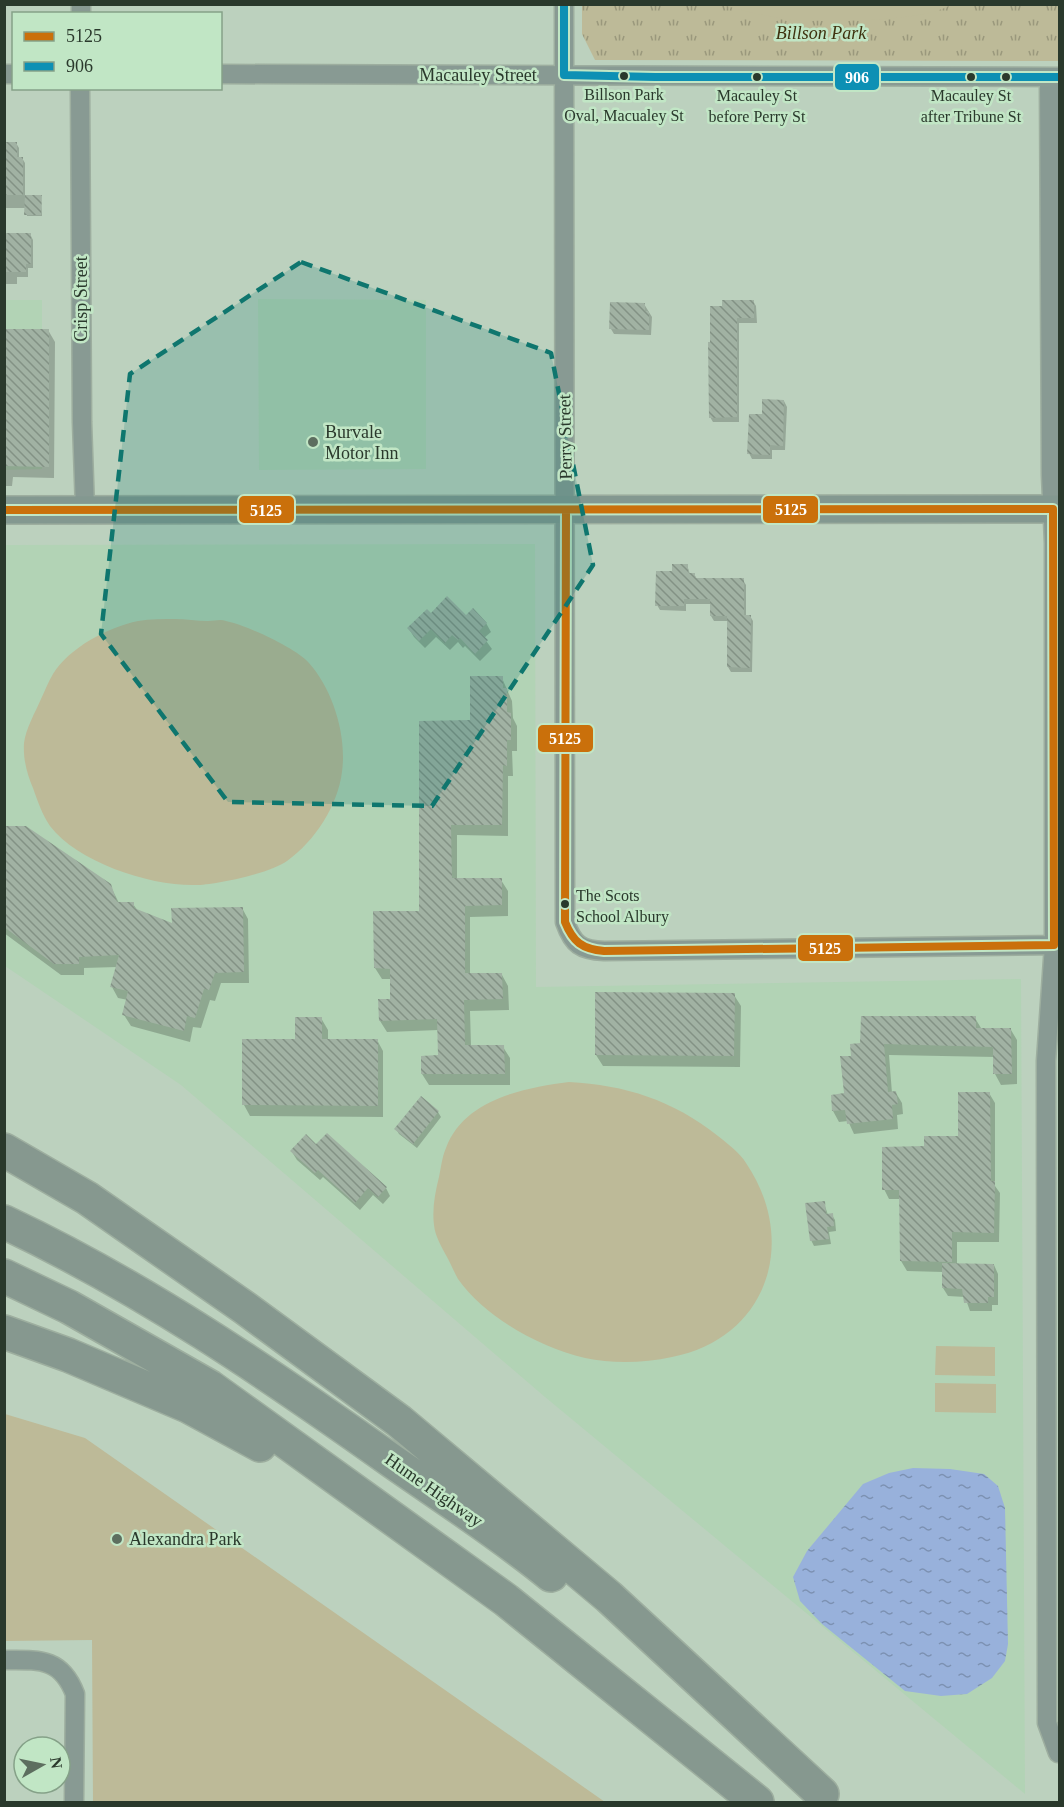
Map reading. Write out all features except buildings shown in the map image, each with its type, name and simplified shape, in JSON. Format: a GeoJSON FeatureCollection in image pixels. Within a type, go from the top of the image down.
{"type":"FeatureCollection","features":[{"type":"Feature","properties":{"kind":"highway"},"geometry":{"type":"LineString","coordinates":[[4,1150],[87,1198],[245,1308],[399,1421],[609,1597],[827,1798]]}},
{"type":"Feature","properties":{"kind":"highway","name":"Hume Highway"},"geometry":{"type":"LineString","coordinates":[[4,1222],[52,1244],[170,1311],[292,1389],[538,1565],[827,1798]]}},
{"type":"Feature","properties":{"kind":"highway"},"geometry":{"type":"LineString","coordinates":[[4,1276],[69,1307],[210,1387],[506,1600],[757,1803]]}},
{"type":"Feature","properties":{"kind":"highway"},"geometry":{"type":"LineString","coordinates":[[4,1332],[188,1406],[395,1520]]}},
{"type":"Feature","properties":{"kind":"main road"},"geometry":{"type":"LineString","coordinates":[[4,510],[1056,509]]}},
{"type":"Feature","properties":{"kind":"street","name":"Perry Street"},"geometry":{"type":"LineString","coordinates":[[564,4],[565,922],[570,934],[586,950],[604,951],[1057,945]]}},
{"type":"Feature","properties":{"kind":"street","name":"Macauley Street"},"geometry":{"type":"LineString","coordinates":[[222,74],[1054,77]]}},
{"type":"Feature","properties":{"kind":"street"},"geometry":{"type":"LineString","coordinates":[[1054,77],[1051,464],[1056,509],[1057,945],[1046,1061],[1053,1397],[1047,1723],[1058,1753]]}},
{"type":"Feature","properties":{"kind":"street","name":"Crisp Street"},"geometry":{"type":"LineString","coordinates":[[80,90],[82,411],[85,509]]}},
{"type":"Feature","properties":{"kind":"street"},"geometry":{"type":"LineString","coordinates":[[4,1660],[38,1660],[52,1664],[70,1680],[75,1694],[74,1803]]}},
{"type":"Feature","properties":{"kind":"highlighted area"},"geometry":{"type":"Polygon","coordinates":[[[301,262],[551,353],[593,565],[432,806],[228,802],[101,634],[130,374],[301,262]]]}},
{"type":"Feature","properties":{"kind":"shaded area"},"geometry":{"type":"Polygon","coordinates":[[[258,299],[426,300],[426,469],[259,470],[258,299]]]}},
{"type":"Feature","properties":{"kind":"shaded area"},"geometry":{"type":"Polygon","coordinates":[[[4,300],[42,300],[42,469],[5,470],[4,300]]]}},
{"type":"Feature","properties":{"kind":"shaded area","name":"The Scots School Albury"},"geometry":{"type":"Polygon","coordinates":[[[535,544],[536,987],[1021,979],[1025,1794],[545,1397],[181,1085],[5,966],[4,545],[535,544]]]}},
{"type":"Feature","properties":{"kind":"green space"},"geometry":{"type":"Polygon","coordinates":[[[950,4],[937,11],[919,15],[846,21],[786,19],[723,5],[950,4]]]}},
{"type":"Feature","properties":{"kind":"green space","name":"Billson Park"},"geometry":{"type":"Polygon","coordinates":[[[582,5],[1059,5],[1059,61],[595,60],[582,34],[582,5]]]}},
{"type":"Feature","properties":{"kind":"green space"},"geometry":{"type":"Polygon","coordinates":[[[224,620],[270,638],[303,657],[309,663],[318,674],[331,700],[340,728],[343,758],[336,797],[324,821],[307,843],[287,861],[269,870],[218,883],[198,885],[180,885],[139,877],[97,861],[79,851],[50,826],[42,812],[26,766],[24,743],[29,726],[53,674],[79,647],[114,628],[138,621],[224,620]]]}},
{"type":"Feature","properties":{"kind":"green space"},"geometry":{"type":"Polygon","coordinates":[[[569,1082],[629,1091],[684,1113],[701,1123],[737,1152],[746,1163],[762,1193],[770,1224],[771,1254],[765,1282],[752,1308],[732,1330],[705,1346],[651,1361],[617,1362],[585,1358],[550,1346],[515,1329],[483,1306],[458,1279],[437,1238],[433,1213],[444,1155],[455,1131],[466,1118],[497,1099],[533,1088],[569,1082]]]}},
{"type":"Feature","properties":{"kind":"green space"},"geometry":{"type":"Polygon","coordinates":[[[936,1346],[995,1347],[995,1376],[935,1375],[936,1346]]]}},
{"type":"Feature","properties":{"kind":"green space"},"geometry":{"type":"Polygon","coordinates":[[[935,1383],[996,1384],[996,1413],[935,1412],[935,1383]]]}},
{"type":"Feature","properties":{"kind":"green space","name":"Alexandra Park"},"geometry":{"type":"Polygon","coordinates":[[[5,1414],[85,1438],[605,1802],[93,1802],[92,1640],[5,1641],[5,1414]]]}},
{"type":"Feature","properties":{"kind":"water"},"geometry":{"type":"Polygon","coordinates":[[[913,1468],[950,1469],[984,1474],[998,1486],[1005,1508],[1008,1644],[1005,1661],[992,1678],[967,1694],[941,1696],[905,1691],[822,1624],[800,1601],[793,1577],[807,1551],[863,1484],[889,1473],[913,1468]]]}},
{"type":"Feature","properties":{"kind":"transit line","name":"906"},"geometry":{"type":"LineString","coordinates":[[564,4],[564,75]]}},
{"type":"Feature","properties":{"kind":"transit line","name":"906"},"geometry":{"type":"LineString","coordinates":[[564,75],[1060,77]]}},
{"type":"Feature","properties":{"kind":"transit line","name":"5125"},"geometry":{"type":"LineString","coordinates":[[1053,509],[1054,945]]}},
{"type":"Feature","properties":{"kind":"transit line","name":"5125"},"geometry":{"type":"LineString","coordinates":[[4,510],[1053,509]]}},
{"type":"Feature","properties":{"kind":"transit line","name":"5125"},"geometry":{"type":"LineString","coordinates":[[566,510],[565,922],[571,935],[579,943],[604,951],[1054,945]]}},
{"type":"Feature","properties":{"kind":"place","name":"Billson Park Oval, Macualey St"},"geometry":{"type":"Point","coordinates":[624,76]}},
{"type":"Feature","properties":{"kind":"place","name":"Macauley St before Perry St"},"geometry":{"type":"Point","coordinates":[757,77]}},
{"type":"Feature","properties":{"kind":"place","name":"Macauley St after Tribune St"},"geometry":{"type":"Point","coordinates":[971,77]}},
{"type":"Feature","properties":{"kind":"place","name":"Burvale Motor Inn"},"geometry":{"type":"Point","coordinates":[313,442]}},
{"type":"Feature","properties":{"kind":"place","name":"The Scots School Albury"},"geometry":{"type":"Point","coordinates":[565,904]}},
{"type":"Feature","properties":{"kind":"place","name":"Alexandra Park"},"geometry":{"type":"Point","coordinates":[117,1539]}}]}
